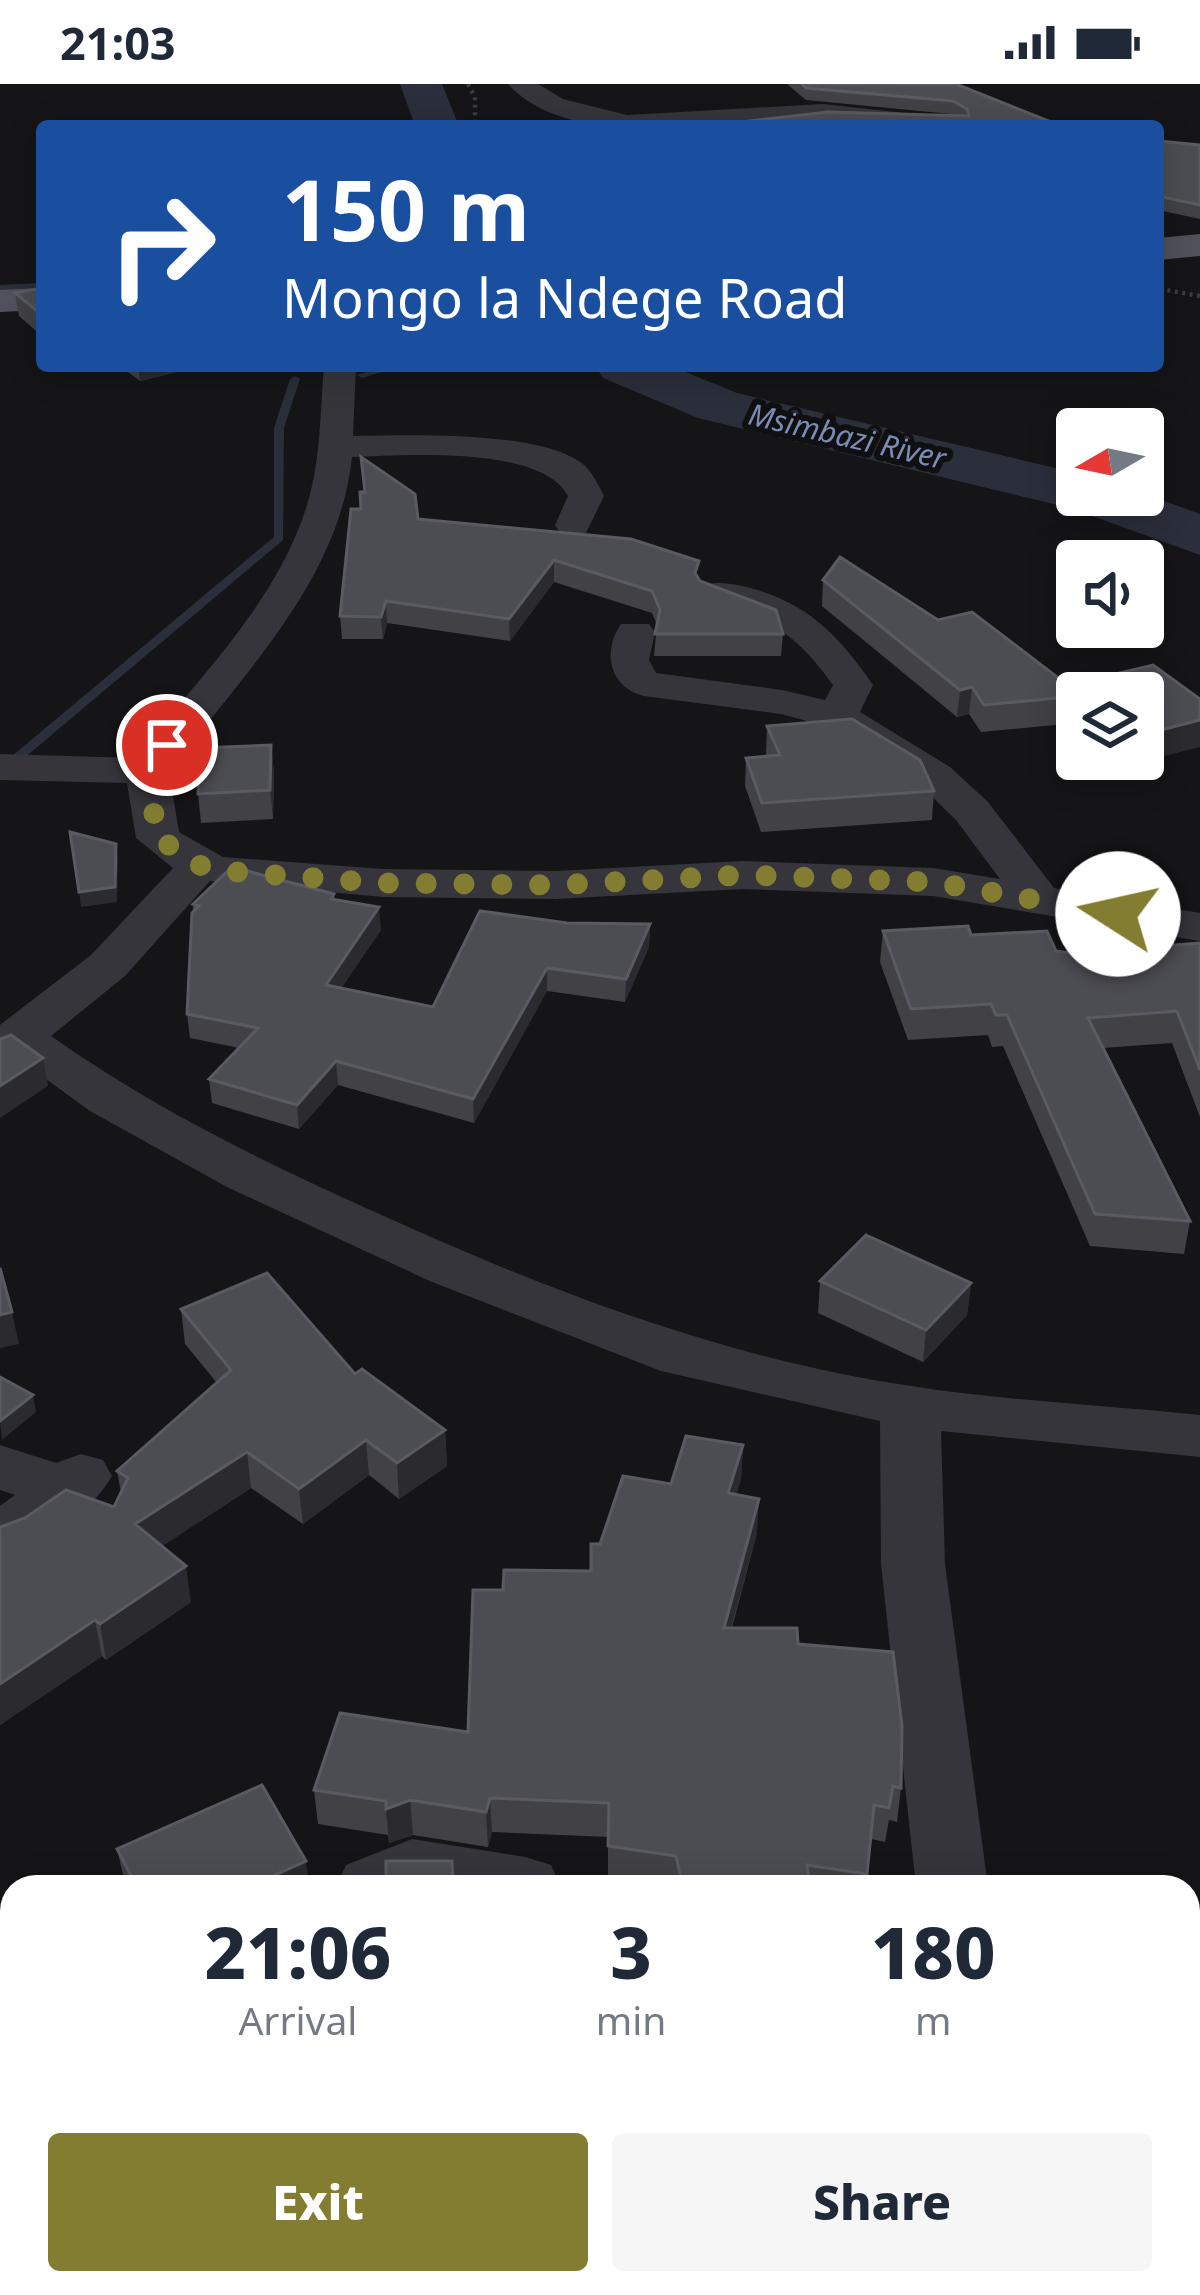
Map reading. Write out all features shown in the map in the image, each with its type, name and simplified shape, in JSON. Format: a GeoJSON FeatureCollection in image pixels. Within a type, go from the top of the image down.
{"type":"FeatureCollection","features":[{"type":"Feature","properties":{"kind":"main road"},"geometry":{"type":"LineString","coordinates":[[1164,248],[1200,245]]}},
{"type":"Feature","properties":{"kind":"main road"},"geometry":{"type":"LineString","coordinates":[[0,301],[36,299]]}},
{"type":"Feature","properties":{"kind":"street"},"geometry":{"type":"LineString","coordinates":[[520,84],[557,110],[598,120]]}},
{"type":"Feature","properties":{"kind":"street"},"geometry":{"type":"LineString","coordinates":[[692,120],[821,112],[913,120]]}},
{"type":"Feature","properties":{"kind":"street"},"geometry":{"type":"LineString","coordinates":[[340,372],[338,447],[321,520],[287,589],[147,772],[158,838],[199,865],[242,873],[382,883],[556,885],[743,875],[933,882],[1200,928]]}},
{"type":"Feature","properties":{"kind":"street"},"geometry":{"type":"LineString","coordinates":[[338,447],[397,445],[535,455],[573,473],[586,496],[573,525]]}},
{"type":"Feature","properties":{"kind":"street"},"geometry":{"type":"LineString","coordinates":[[717,593],[769,601],[806,627],[853,685],[837,716]]}},
{"type":"Feature","properties":{"kind":"street"},"geometry":{"type":"LineString","coordinates":[[635,632],[626,657],[632,673],[644,684],[782,702],[837,716],[935,776],[972,811],[1039,900]]}},
{"type":"Feature","properties":{"kind":"street"},"geometry":{"type":"LineString","coordinates":[[0,767],[147,772]]}},
{"type":"Feature","properties":{"kind":"street"},"geometry":{"type":"LineString","coordinates":[[199,865],[150,926],[98,975],[10,1041],[246,1175],[452,1269],[682,1357],[910,1407],[1200,1436]]}},
{"type":"Feature","properties":{"kind":"street"},"geometry":{"type":"LineString","coordinates":[[910,1407],[913,1564],[951,1875]]}},
{"type":"Feature","properties":{"kind":"street"},"geometry":{"type":"LineString","coordinates":[[0,1468],[73,1483],[0,1540]]}},
{"type":"Feature","properties":{"kind":"street"},"geometry":{"type":"LineString","coordinates":[[399,1875],[412,1869],[450,1875]]}},
{"type":"Feature","properties":{"kind":"path"},"geometry":{"type":"LineString","coordinates":[[468,84],[475,97],[475,120]]}},
{"type":"Feature","properties":{"kind":"path"},"geometry":{"type":"LineString","coordinates":[[1164,290],[1200,296]]}},
{"type":"Feature","properties":{"kind":"building"},"geometry":{"type":"Polygon","coordinates":[[[802,84],[956,84],[1046,120],[758,120],[828,112],[969,116],[967,109],[953,101],[802,84]]]}},
{"type":"Feature","properties":{"kind":"building"},"geometry":{"type":"Polygon","coordinates":[[[1164,141],[1200,145],[1200,205],[1164,197],[1164,141]]]}},
{"type":"Feature","properties":{"kind":"building"},"geometry":{"type":"Polygon","coordinates":[[[36,289],[36,310],[15,293],[36,289]]]}},
{"type":"Feature","properties":{"kind":"building"},"geometry":{"type":"Polygon","coordinates":[[[361,457],[415,494],[418,519],[631,539],[699,561],[695,573],[700,581],[776,610],[783,634],[655,634],[660,610],[652,591],[554,560],[509,619],[386,601],[381,617],[340,616],[351,509],[361,509],[360,492],[365,492],[361,457]]]}},
{"type":"Feature","properties":{"kind":"building"},"geometry":{"type":"Polygon","coordinates":[[[840,557],[938,620],[972,612],[1056,676],[1056,698],[984,705],[972,687],[960,690],[823,580],[840,557]]]}},
{"type":"Feature","properties":{"kind":"building"},"geometry":{"type":"Polygon","coordinates":[[[1153,665],[1163,672],[1124,672],[1153,665]]]}},
{"type":"Feature","properties":{"kind":"building"},"geometry":{"type":"Polygon","coordinates":[[[1164,673],[1200,699],[1200,720],[1164,729],[1164,673]]]}},
{"type":"Feature","properties":{"kind":"building"},"geometry":{"type":"Polygon","coordinates":[[[852,719],[920,760],[934,791],[762,803],[746,758],[780,755],[767,726],[852,719]]]}},
{"type":"Feature","properties":{"kind":"building"},"geometry":{"type":"Polygon","coordinates":[[[271,745],[270,790],[198,794],[200,748],[271,745]]]}},
{"type":"Feature","properties":{"kind":"building"},"geometry":{"type":"Polygon","coordinates":[[[70,832],[116,844],[115,887],[79,892],[70,832]]]}},
{"type":"Feature","properties":{"kind":"building"},"geometry":{"type":"Polygon","coordinates":[[[232,867],[334,894],[331,899],[379,907],[326,985],[433,1007],[480,911],[567,923],[650,924],[626,979],[547,968],[473,1099],[336,1061],[297,1105],[209,1079],[258,1028],[187,1014],[192,913],[199,906],[193,904],[232,867]]]}},
{"type":"Feature","properties":{"kind":"building"},"geometry":{"type":"Polygon","coordinates":[[[968,926],[971,935],[1047,931],[1056,951],[1071,953],[1200,943],[1200,1070],[1177,1011],[1088,1018],[1190,1221],[1095,1214],[1007,1015],[996,1015],[991,1004],[911,1009],[883,931],[968,926]]]}},
{"type":"Feature","properties":{"kind":"building"},"geometry":{"type":"Polygon","coordinates":[[[11,1035],[43,1058],[0,1086],[0,1039],[11,1035]]]}},
{"type":"Feature","properties":{"kind":"building"},"geometry":{"type":"Polygon","coordinates":[[[866,1235],[971,1283],[926,1330],[820,1281],[866,1235]]]}},
{"type":"Feature","properties":{"kind":"building"},"geometry":{"type":"Polygon","coordinates":[[[0,1268],[12,1312],[0,1315],[0,1268]]]}},
{"type":"Feature","properties":{"kind":"building"},"geometry":{"type":"Polygon","coordinates":[[[267,1273],[355,1374],[362,1369],[445,1430],[397,1463],[366,1440],[299,1489],[247,1452],[135,1524],[186,1566],[0,1684],[0,1527],[25,1518],[66,1490],[114,1507],[128,1478],[117,1471],[231,1370],[181,1309],[267,1273]]]}},
{"type":"Feature","properties":{"kind":"building"},"geometry":{"type":"Polygon","coordinates":[[[0,1377],[33,1395],[0,1421],[0,1377]]]}},
{"type":"Feature","properties":{"kind":"building"},"geometry":{"type":"Polygon","coordinates":[[[686,1436],[743,1445],[728,1493],[759,1499],[724,1628],[797,1628],[798,1644],[893,1652],[902,1726],[901,1788],[893,1786],[889,1808],[874,1805],[867,1874],[807,1865],[808,1875],[680,1875],[676,1856],[608,1846],[609,1803],[490,1798],[486,1812],[410,1800],[386,1809],[386,1801],[314,1790],[340,1713],[468,1732],[473,1590],[503,1590],[504,1570],[591,1571],[591,1544],[600,1544],[623,1476],[671,1484],[686,1436]]]}},
{"type":"Feature","properties":{"kind":"building"},"geometry":{"type":"Polygon","coordinates":[[[262,1785],[306,1861],[275,1875],[131,1875],[117,1849],[262,1785]]]}},
{"type":"Feature","properties":{"kind":"building"},"geometry":{"type":"Polygon","coordinates":[[[386,1861],[452,1861],[453,1875],[386,1875],[386,1861]]]}},
{"type":"Feature","properties":{"kind":"waterway","name":"Msimbazi River"},"geometry":{"type":"LineString","coordinates":[[421,84],[435,120]]}},
{"type":"Feature","properties":{"kind":"waterway"},"geometry":{"type":"LineString","coordinates":[[0,288],[36,286]]}},
{"type":"Feature","properties":{"kind":"waterway"},"geometry":{"type":"LineString","coordinates":[[362,375],[374,372]]}},
{"type":"Feature","properties":{"kind":"waterway","name":"Msimbazi River"},"geometry":{"type":"LineString","coordinates":[[637,372],[718,406],[1056,486]]}},
{"type":"Feature","properties":{"kind":"waterway"},"geometry":{"type":"LineString","coordinates":[[0,772],[279,538],[279,428],[295,379]]}},
{"type":"Feature","properties":{"kind":"waterway","name":"Msimbazi River"},"geometry":{"type":"LineString","coordinates":[[1147,516],[1200,536]]}},
{"type":"Feature","properties":{"kind":"route"},"geometry":{"type":"LineString","coordinates":[[167,745],[147,772],[158,838],[199,865],[223,871],[382,883],[556,885],[743,875],[933,882],[1118,914]]}}]}
